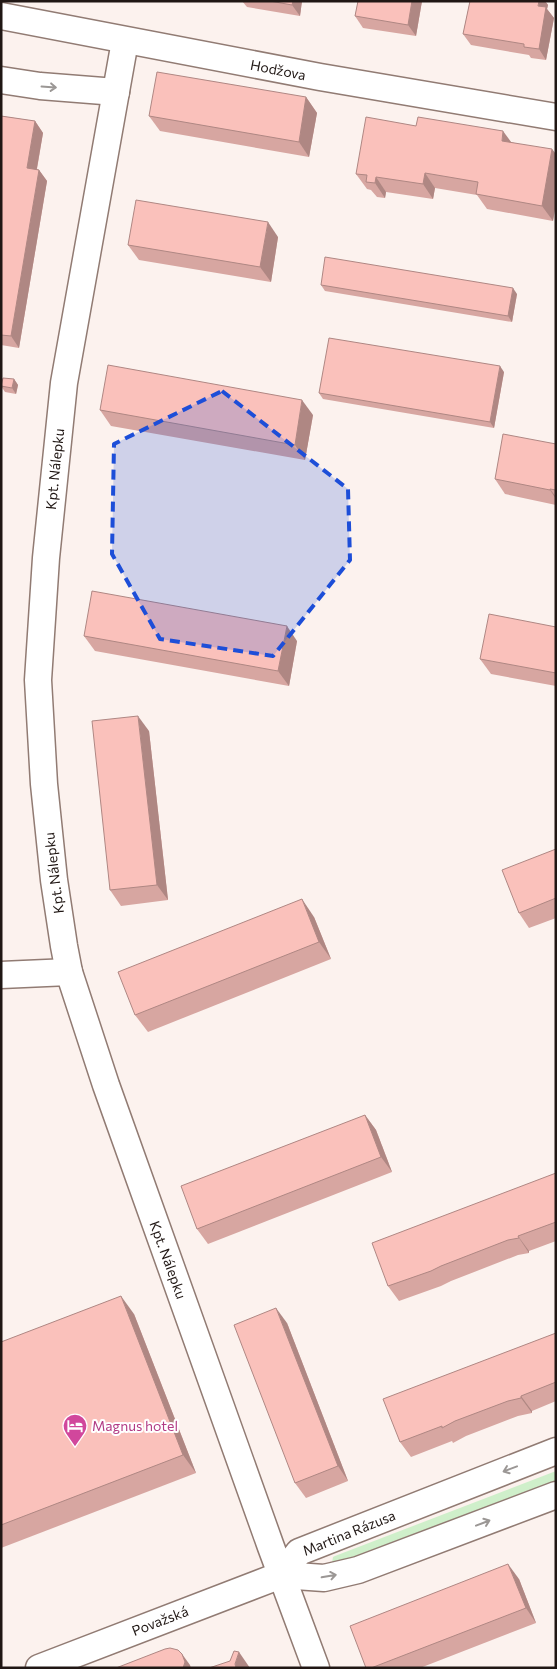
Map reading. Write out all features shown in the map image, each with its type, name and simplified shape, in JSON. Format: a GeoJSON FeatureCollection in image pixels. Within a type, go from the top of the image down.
{"type":"FeatureCollection","features":[{"type":"Feature","properties":{"kind":"street","name":"Hodžova"},"geometry":{"type":"LineString","coordinates":[[1,16],[320,77],[556,117]]}},
{"type":"Feature","properties":{"kind":"street","name":"Kpt. Nálepku"},"geometry":{"type":"LineString","coordinates":[[125,41],[64,384],[46,558],[38,680],[44,784],[54,880],[69,972],[106,1085],[316,1668]]}},
{"type":"Feature","properties":{"kind":"street"},"geometry":{"type":"LineString","coordinates":[[1,80],[40,86],[116,92]]}},
{"type":"Feature","properties":{"kind":"street"},"geometry":{"type":"LineString","coordinates":[[1,975],[69,972]]}},
{"type":"Feature","properties":{"kind":"street","name":"Martina Rázusa"},"geometry":{"type":"LineString","coordinates":[[281,1575],[299,1552],[556,1451]]}},
{"type":"Feature","properties":{"kind":"street","name":"Martina Rázusa"},"geometry":{"type":"LineString","coordinates":[[281,1575],[324,1578],[358,1570],[556,1495]]}},
{"type":"Feature","properties":{"kind":"street","name":"Považská"},"geometry":{"type":"LineString","coordinates":[[38,1668],[281,1575]]}},
{"type":"Feature","properties":{"kind":"highlighted area"},"geometry":{"type":"Polygon","coordinates":[[[222,391],[348,489],[350,560],[273,656],[160,639],[112,554],[114,444],[222,391]]]}},
{"type":"Feature","properties":{"kind":"green space"},"geometry":{"type":"Polygon","coordinates":[[[556,1471],[556,1487],[337,1565],[332,1563],[335,1556],[556,1471]]]}},
{"type":"Feature","properties":{"kind":"building"},"geometry":{"type":"Polygon","coordinates":[[[270,1],[293,1],[292,5],[270,1]]]}},
{"type":"Feature","properties":{"kind":"building"},"geometry":{"type":"Polygon","coordinates":[[[358,1],[412,1],[408,25],[355,16],[358,1]]]}},
{"type":"Feature","properties":{"kind":"building"},"geometry":{"type":"Polygon","coordinates":[[[470,1],[539,1],[538,6],[546,7],[539,49],[524,47],[524,44],[463,34],[470,1]]]}},
{"type":"Feature","properties":{"kind":"building"},"geometry":{"type":"Polygon","coordinates":[[[157,72],[306,97],[299,142],[149,116],[157,72]]]}},
{"type":"Feature","properties":{"kind":"building"},"geometry":{"type":"Polygon","coordinates":[[[1,116],[35,121],[27,168],[39,170],[11,336],[1,335],[1,116]]]}},
{"type":"Feature","properties":{"kind":"building"},"geometry":{"type":"Polygon","coordinates":[[[366,117],[416,126],[418,117],[503,131],[502,141],[552,149],[542,206],[476,194],[478,182],[425,173],[423,184],[376,177],[375,183],[366,182],[367,175],[356,174],[366,117]]]}},
{"type":"Feature","properties":{"kind":"building"},"geometry":{"type":"Polygon","coordinates":[[[136,200],[268,222],[260,267],[128,245],[136,200]]]}},
{"type":"Feature","properties":{"kind":"building"},"geometry":{"type":"Polygon","coordinates":[[[325,257],[513,288],[508,316],[321,285],[325,257]]]}},
{"type":"Feature","properties":{"kind":"building"},"geometry":{"type":"Polygon","coordinates":[[[329,338],[500,366],[490,422],[319,393],[329,338]]]}},
{"type":"Feature","properties":{"kind":"building"},"geometry":{"type":"Polygon","coordinates":[[[108,365],[302,400],[295,445],[100,410],[108,365]]]}},
{"type":"Feature","properties":{"kind":"building"},"geometry":{"type":"Polygon","coordinates":[[[3,378],[14,379],[12,388],[1,386],[3,378]]]}},
{"type":"Feature","properties":{"kind":"building"},"geometry":{"type":"Polygon","coordinates":[[[503,434],[556,444],[556,490],[495,479],[503,434]]]}},
{"type":"Feature","properties":{"kind":"building"},"geometry":{"type":"Polygon","coordinates":[[[92,591],[287,626],[278,671],[84,636],[92,591]]]}},
{"type":"Feature","properties":{"kind":"building"},"geometry":{"type":"Polygon","coordinates":[[[489,614],[556,627],[556,673],[480,659],[489,614]]]}},
{"type":"Feature","properties":{"kind":"building"},"geometry":{"type":"Polygon","coordinates":[[[138,716],[157,885],[110,890],[92,721],[138,716]]]}},
{"type":"Feature","properties":{"kind":"building"},"geometry":{"type":"Polygon","coordinates":[[[556,849],[556,898],[519,913],[502,870],[556,849]]]}},
{"type":"Feature","properties":{"kind":"building"},"geometry":{"type":"Polygon","coordinates":[[[302,899],[319,942],[135,1015],[118,972],[302,899]]]}},
{"type":"Feature","properties":{"kind":"building"},"geometry":{"type":"Polygon","coordinates":[[[365,1115],[381,1157],[197,1229],[181,1186],[365,1115]]]}},
{"type":"Feature","properties":{"kind":"building"},"geometry":{"type":"Polygon","coordinates":[[[556,1173],[556,1222],[518,1236],[519,1238],[508,1240],[388,1286],[372,1243],[556,1173]]]}},
{"type":"Feature","properties":{"kind":"building"},"geometry":{"type":"Polygon","coordinates":[[[121,1296],[183,1455],[1,1525],[1,1342],[121,1296]]]}},
{"type":"Feature","properties":{"kind":"building"},"geometry":{"type":"Polygon","coordinates":[[[276,1308],[338,1466],[295,1483],[234,1325],[276,1308]]]}},
{"type":"Feature","properties":{"kind":"building"},"geometry":{"type":"Polygon","coordinates":[[[556,1333],[556,1382],[521,1396],[521,1398],[508,1401],[455,1421],[442,1428],[442,1426],[400,1442],[383,1399],[556,1333]]]}},
{"type":"Feature","properties":{"kind":"building"},"geometry":{"type":"Polygon","coordinates":[[[508,1564],[526,1608],[371,1668],[366,1668],[350,1626],[508,1564]]]}},
{"type":"Feature","properties":{"kind":"building"},"geometry":{"type":"Polygon","coordinates":[[[165,1649],[178,1650],[182,1654],[185,1662],[183,1668],[116,1668],[165,1649]]]}},
{"type":"Feature","properties":{"kind":"building"},"geometry":{"type":"Polygon","coordinates":[[[234,1651],[239,1652],[235,1664],[236,1668],[209,1668],[230,1661],[234,1651]]]}},
{"type":"Feature","properties":{"kind":"place","name":"Magnus hotel"},"geometry":{"type":"Point","coordinates":[75,1447]}}]}
